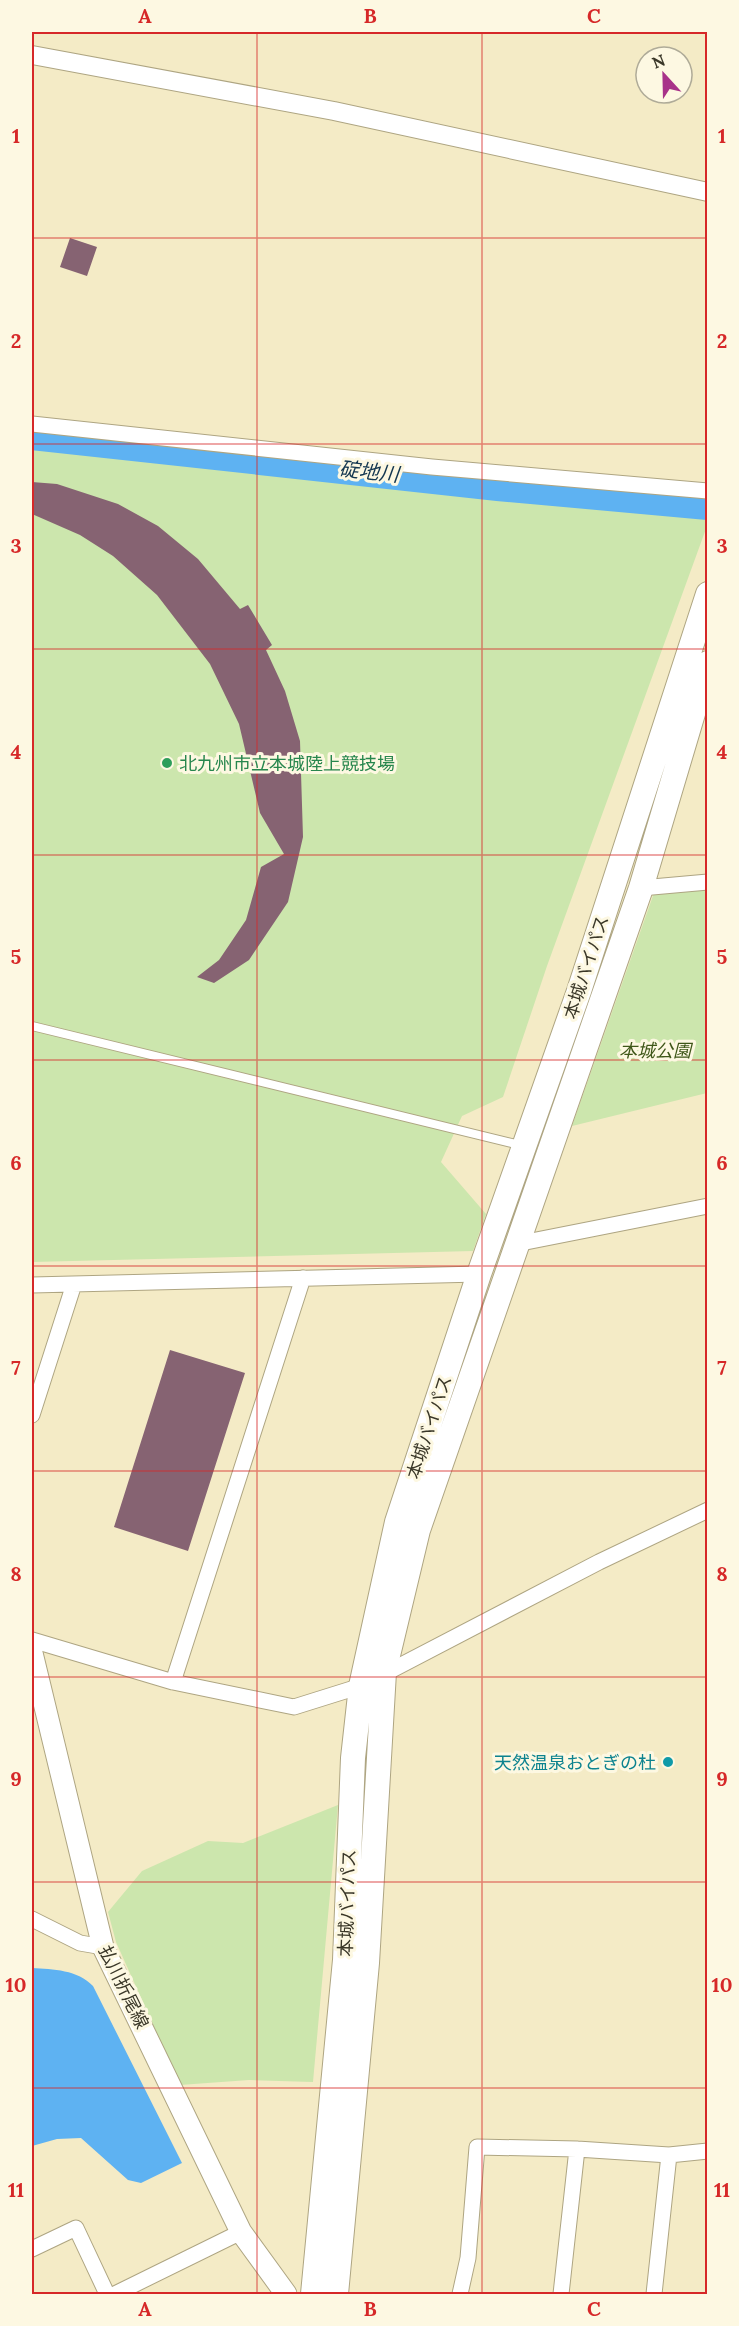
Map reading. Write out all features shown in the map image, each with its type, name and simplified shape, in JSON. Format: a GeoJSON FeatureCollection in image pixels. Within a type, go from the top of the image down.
{"type":"FeatureCollection","features":[{"type":"Feature","properties":{"kind":"highway","name":"本城バイパス"},"geometry":{"type":"LineString","coordinates":[[313,2295],[345,1960],[353,1758],[361,1686],[397,1522],[479,1274],[579,991],[708,594]]}},
{"type":"Feature","properties":{"kind":"highway","name":"本城バイパス"},"geometry":{"type":"LineString","coordinates":[[336,2295],[367,1963],[384,1672],[418,1530],[641,888],[708,663]]}},
{"type":"Feature","properties":{"kind":"main road","name":"払川折尾線"},"geometry":{"type":"LineString","coordinates":[[32,1653],[103,1947],[241,2232],[286,2295]]}},
{"type":"Feature","properties":{"kind":"street"},"geometry":{"type":"LineString","coordinates":[[32,55],[334,111],[708,192]]}},
{"type":"Feature","properties":{"kind":"street"},"geometry":{"type":"LineString","coordinates":[[32,424],[432,467],[708,491]]}},
{"type":"Feature","properties":{"kind":"street"},"geometry":{"type":"LineString","coordinates":[[641,888],[708,882]]}},
{"type":"Feature","properties":{"kind":"street"},"geometry":{"type":"LineString","coordinates":[[516,1244],[708,1206]]}},
{"type":"Feature","properties":{"kind":"street"},"geometry":{"type":"LineString","coordinates":[[32,1285],[479,1274]]}},
{"type":"Feature","properties":{"kind":"street"},"geometry":{"type":"LineString","coordinates":[[173,1682],[303,1278]]}},
{"type":"Feature","properties":{"kind":"street"},"geometry":{"type":"LineString","coordinates":[[32,1415],[74,1284]]}},
{"type":"Feature","properties":{"kind":"street"},"geometry":{"type":"LineString","coordinates":[[32,1640],[173,1682],[294,1707],[361,1686],[599,1562],[708,1510]]}},
{"type":"Feature","properties":{"kind":"street"},"geometry":{"type":"LineString","coordinates":[[32,1919],[80,1943],[103,1947]]}},
{"type":"Feature","properties":{"kind":"street"},"geometry":{"type":"LineString","coordinates":[[460,2295],[468,2258],[477,2147],[576,2149],[669,2155],[708,2151]]}},
{"type":"Feature","properties":{"kind":"street"},"geometry":{"type":"LineString","coordinates":[[561,2295],[576,2149]]}},
{"type":"Feature","properties":{"kind":"street"},"geometry":{"type":"LineString","coordinates":[[654,2295],[669,2155]]}},
{"type":"Feature","properties":{"kind":"street"},"geometry":{"type":"LineString","coordinates":[[32,2249],[76,2228],[107,2295]]}},
{"type":"Feature","properties":{"kind":"street"},"geometry":{"type":"LineString","coordinates":[[115,2295],[241,2232]]}},
{"type":"Feature","properties":{"kind":"lane"},"geometry":{"type":"LineString","coordinates":[[32,1026],[525,1146]]}},
{"type":"Feature","properties":{"kind":"green space"},"geometry":{"type":"Polygon","coordinates":[[[32,437],[702,508],[707,513],[707,526],[547,966],[503,1097],[462,1116],[441,1162],[486,1214],[473,1251],[32,1262],[32,437]]]}},
{"type":"Feature","properties":{"kind":"green space","name":"本城公園"},"geometry":{"type":"Polygon","coordinates":[[[707,883],[707,1093],[572,1126],[655,890],[707,883]]]}},
{"type":"Feature","properties":{"kind":"green space"},"geometry":{"type":"Polygon","coordinates":[[[338,1805],[313,2082],[249,2080],[180,2085],[116,1942],[108,1912],[142,1871],[208,1841],[243,1843],[338,1805]]]}},
{"type":"Feature","properties":{"kind":"water"},"geometry":{"type":"Polygon","coordinates":[[[32,1968],[73,1974],[93,1986],[182,2163],[141,2183],[128,2180],[81,2138],[57,2139],[32,2146],[32,1968]]]}},
{"type":"Feature","properties":{"kind":"building"},"geometry":{"type":"Polygon","coordinates":[[[70,238],[97,247],[87,276],[60,267],[70,238]]]}},
{"type":"Feature","properties":{"kind":"building"},"geometry":{"type":"Polygon","coordinates":[[[32,482],[57,484],[118,504],[158,526],[198,559],[240,609],[248,605],[272,645],[266,650],[285,691],[300,741],[303,837],[288,902],[249,960],[214,983],[197,977],[219,960],[246,920],[261,867],[284,854],[260,813],[239,724],[210,664],[157,595],[113,556],[80,535],[32,514],[32,482]]]}},
{"type":"Feature","properties":{"kind":"building"},"geometry":{"type":"Polygon","coordinates":[[[170,1350],[245,1373],[188,1551],[114,1527],[170,1350]]]}},
{"type":"Feature","properties":{"kind":"waterway","name":"碇地川"},"geometry":{"type":"LineString","coordinates":[[32,434],[498,485],[708,504]]}},
{"type":"Feature","properties":{"kind":"place","name":"北九州市立本城陸上競技場"},"geometry":{"type":"Point","coordinates":[167,763]}},
{"type":"Feature","properties":{"kind":"place","name":"天然温泉おとぎの杜"},"geometry":{"type":"Point","coordinates":[668,1762]}}]}
